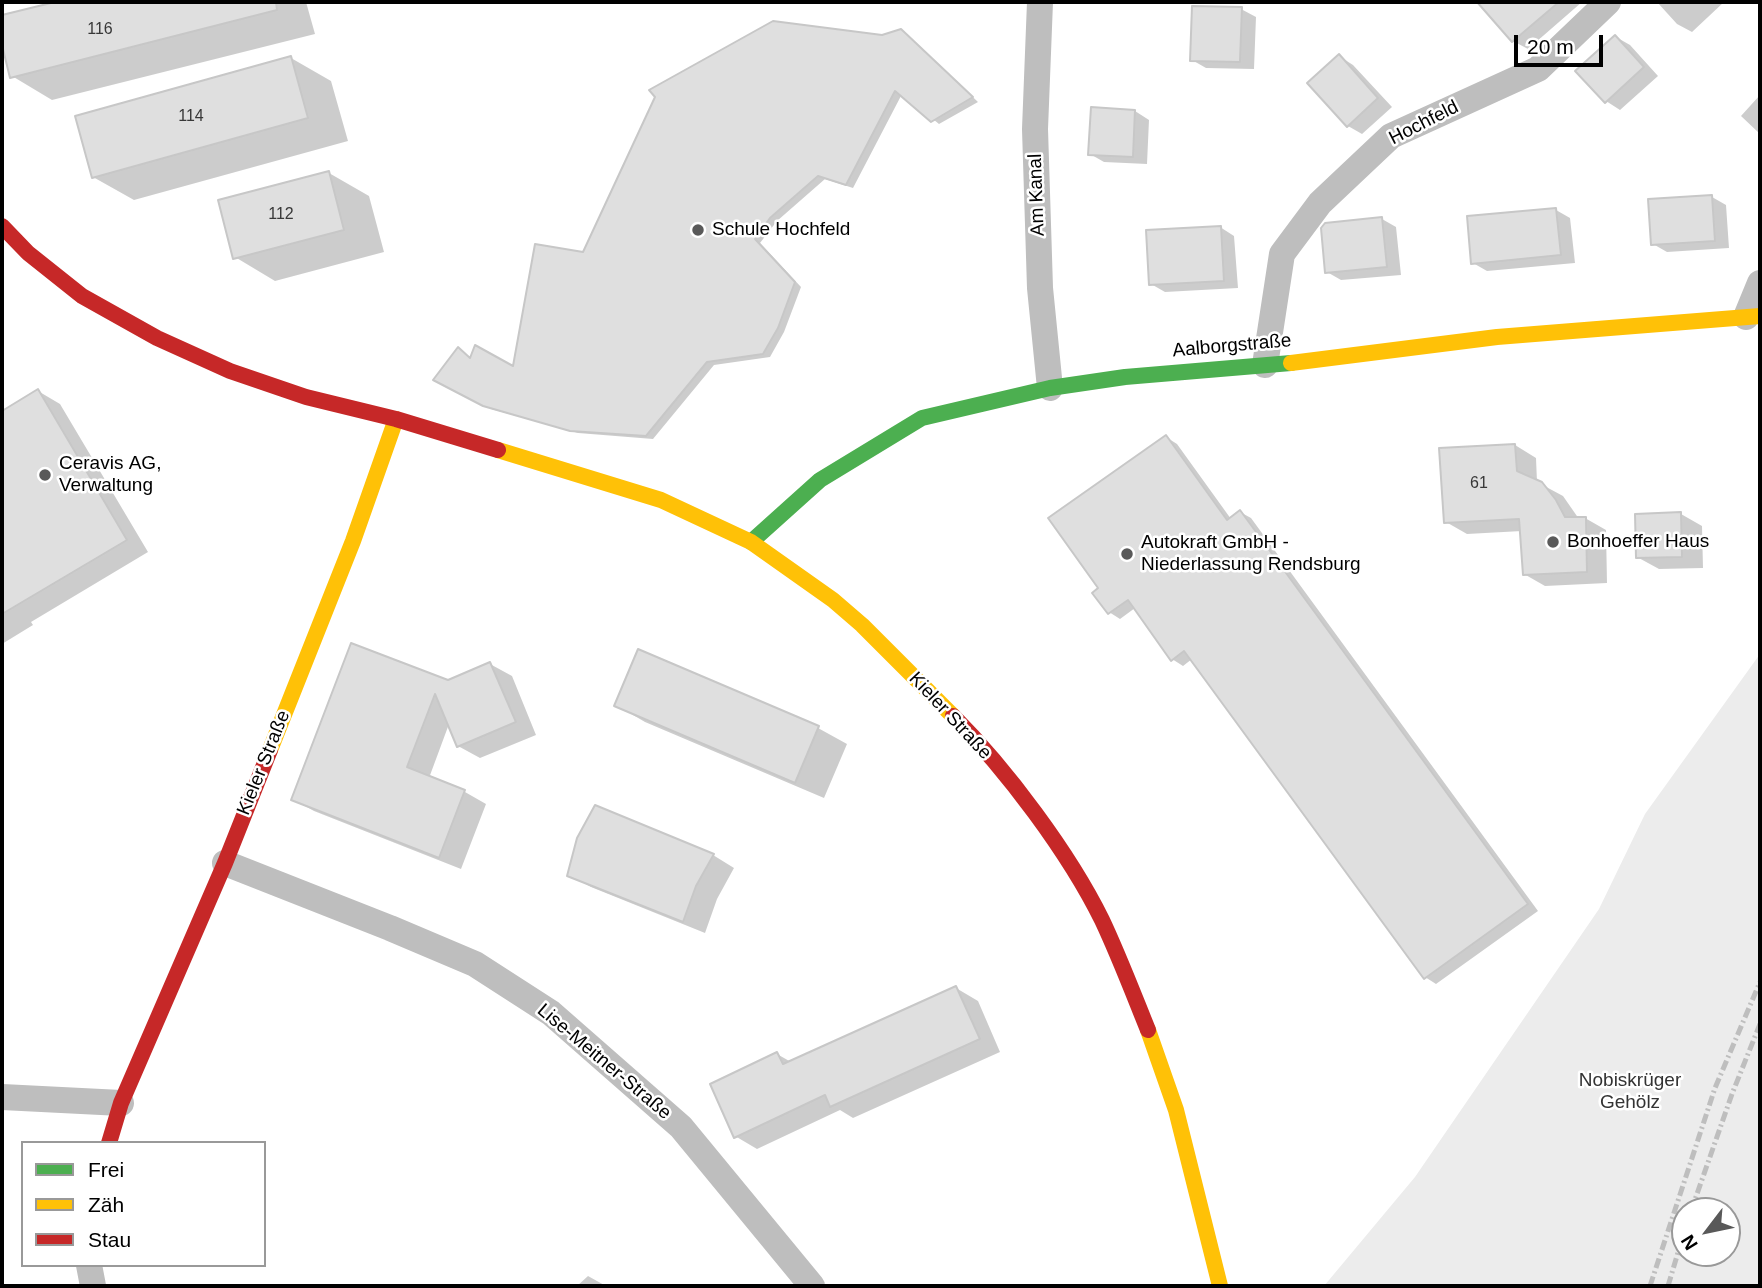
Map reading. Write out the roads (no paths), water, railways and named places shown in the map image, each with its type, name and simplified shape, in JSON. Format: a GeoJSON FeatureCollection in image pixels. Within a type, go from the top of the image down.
{"type":"FeatureCollection","features":[{"type":"Feature","properties":{"kind":"street","name":"Am Kanal"},"geometry":{"type":"LineString","coordinates":[[1040,2],[1035,129],[1040,288],[1050,388]]}},
{"type":"Feature","properties":{"kind":"street","name":"Hochfeld"},"geometry":{"type":"LineString","coordinates":[[1265,365],[1282,254],[1320,203],[1391,136],[1538,69],[1608,2]]}},
{"type":"Feature","properties":{"kind":"street","name":"Kieler Straße"},"geometry":{"type":"LineString","coordinates":[[2,226],[28,253],[82,296],[157,338],[230,371],[306,397],[396,419],[661,500],[751,542],[833,600],[968,731],[1019,793],[1066,859],[1101,919],[1155,1045],[1176,1110],[1220,1286]]}},
{"type":"Feature","properties":{"kind":"street"},"geometry":{"type":"LineString","coordinates":[[1753,317],[1760,283]]}},
{"type":"Feature","properties":{"kind":"street","name":"Aalborgstraße"},"geometry":{"type":"LineString","coordinates":[[751,542],[820,480],[922,418],[1050,388],[1125,377],[1265,365],[1497,337],[1753,317]]}},
{"type":"Feature","properties":{"kind":"street","name":"Kieler Straße"},"geometry":{"type":"LineString","coordinates":[[110,1141],[121,1103],[225,863],[353,541],[396,419]]}},
{"type":"Feature","properties":{"kind":"street","name":"Lise-Meitner-Straße"},"geometry":{"type":"LineString","coordinates":[[225,863],[475,964],[551,1013],[681,1127],[813,1286]]}},
{"type":"Feature","properties":{"kind":"street"},"geometry":{"type":"LineString","coordinates":[[2,1097],[121,1103]]}},
{"type":"Feature","properties":{"kind":"street"},"geometry":{"type":"LineString","coordinates":[[89,1267],[93,1286]]}},
{"type":"Feature","properties":{"kind":"railway"},"geometry":{"type":"LineString","coordinates":[[1650,1286],[1715,1088],[1760,982]]}},
{"type":"Feature","properties":{"kind":"railway"},"geometry":{"type":"LineString","coordinates":[[1696,1197],[1760,1024]]}},
{"type":"Feature","properties":{"kind":"railway"},"geometry":{"type":"LineString","coordinates":[[1668,1286],[1674,1267]]}},
{"type":"Feature","properties":{"kind":"place","name":"Schule Hochfeld"},"geometry":{"type":"Point","coordinates":[698,230]}},
{"type":"Feature","properties":{"kind":"place","name":"Ceravis AG, Verwaltung"},"geometry":{"type":"Point","coordinates":[45,475]}},
{"type":"Feature","properties":{"kind":"place","name":"Bonhoeffer Haus"},"geometry":{"type":"Point","coordinates":[1553,542]}},
{"type":"Feature","properties":{"kind":"place","name":"Autokraft GmbH - Niederlassung Rendsburg"},"geometry":{"type":"Point","coordinates":[1127,554]}},
{"type":"Feature","properties":{"kind":"park label","name":"Nobiskrüger Gehölz"},"geometry":{"type":"Point","coordinates":[1630,1092]}}]}
